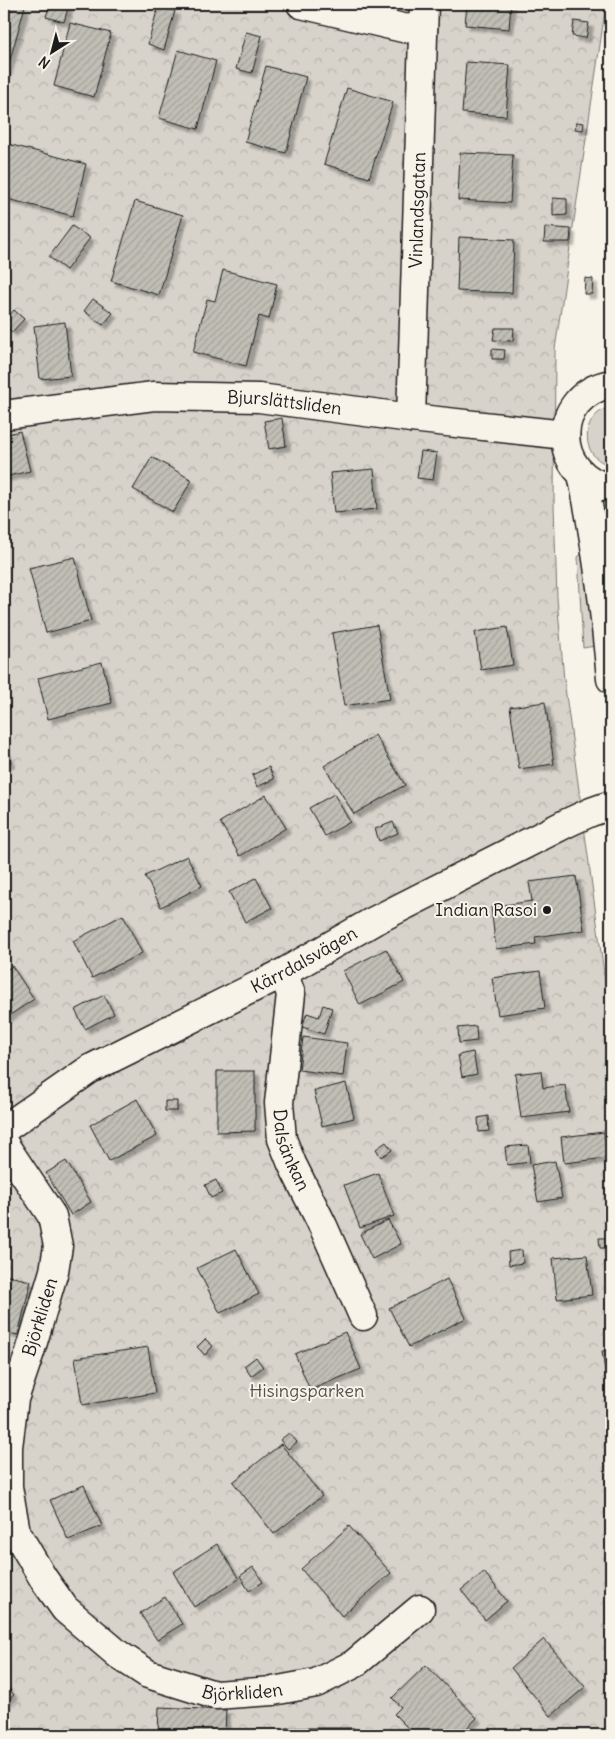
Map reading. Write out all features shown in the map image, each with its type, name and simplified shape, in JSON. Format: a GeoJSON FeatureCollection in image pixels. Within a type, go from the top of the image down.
{"type":"FeatureCollection","features":[{"type":"Feature","properties":{"kind":"street"},"geometry":{"type":"LineString","coordinates":[[301,4],[403,28],[423,17]]}},
{"type":"Feature","properties":{"kind":"street","name":"Vinlandsgatan"},"geometry":{"type":"LineString","coordinates":[[411,418],[423,17]]}},
{"type":"Feature","properties":{"kind":"street"},"geometry":{"type":"LineString","coordinates":[[611,384],[600,387],[582,397],[569,414],[565,435],[569,457],[575,466],[582,474],[602,486],[611,488]]}},
{"type":"Feature","properties":{"kind":"street","name":"Bjurslättsliden"},"geometry":{"type":"LineString","coordinates":[[4,415],[154,396],[259,398],[411,418],[565,435]]}},
{"type":"Feature","properties":{"kind":"street"},"geometry":{"type":"LineString","coordinates":[[582,474],[595,538],[607,627],[611,679]]}},
{"type":"Feature","properties":{"kind":"street","name":"Kärrdalsvägen"},"geometry":{"type":"LineString","coordinates":[[4,1129],[90,1069],[283,973],[372,922],[574,820],[611,805]]}},
{"type":"Feature","properties":{"kind":"street","name":"Dalsänkan"},"geometry":{"type":"LineString","coordinates":[[283,973],[290,994],[279,1103],[282,1139],[364,1316]]}},
{"type":"Feature","properties":{"kind":"street","name":"Björkliden"},"geometry":{"type":"LineString","coordinates":[[4,1144],[52,1216],[58,1246],[54,1271],[14,1399],[8,1447],[8,1487],[16,1532],[43,1578],[119,1655],[148,1674],[215,1695],[273,1691],[316,1683],[354,1664],[420,1609]]}},
{"type":"Feature","properties":{"kind":"green space","name":"Hisingsparken"},"geometry":{"type":"Polygon","coordinates":[[[4,4],[606,4],[555,349],[554,505],[557,598],[564,680],[611,1025],[611,1735],[4,1735],[4,4]]]}},
{"type":"Feature","properties":{"kind":"green space"},"geometry":{"type":"Polygon","coordinates":[[[611,78],[611,122],[607,124],[606,119],[611,78]]]}},
{"type":"Feature","properties":{"kind":"green space"},"geometry":{"type":"Polygon","coordinates":[[[611,407],[611,465],[601,461],[593,454],[587,436],[593,418],[601,411],[611,407]]]}},
{"type":"Feature","properties":{"kind":"green space"},"geometry":{"type":"Polygon","coordinates":[[[581,554],[587,554],[595,646],[583,648],[578,557],[581,554]]]}},
{"type":"Feature","properties":{"kind":"building"},"geometry":{"type":"Polygon","coordinates":[[[4,4],[25,6],[6,74],[4,73],[4,4]]]}},
{"type":"Feature","properties":{"kind":"building"},"geometry":{"type":"Polygon","coordinates":[[[50,4],[69,4],[64,22],[46,17],[50,4]]]}},
{"type":"Feature","properties":{"kind":"building"},"geometry":{"type":"Polygon","coordinates":[[[467,4],[511,4],[509,29],[465,25],[467,4]]]}},
{"type":"Feature","properties":{"kind":"building"},"geometry":{"type":"Polygon","coordinates":[[[158,7],[175,11],[164,50],[148,44],[158,7]]]}},
{"type":"Feature","properties":{"kind":"building"},"geometry":{"type":"Polygon","coordinates":[[[574,21],[589,23],[586,38],[572,36],[574,21]]]}},
{"type":"Feature","properties":{"kind":"building"},"geometry":{"type":"Polygon","coordinates":[[[70,23],[111,33],[94,97],[54,86],[70,23]]]}},
{"type":"Feature","properties":{"kind":"building"},"geometry":{"type":"Polygon","coordinates":[[[246,32],[262,36],[252,73],[236,69],[246,32]]]}},
{"type":"Feature","properties":{"kind":"building"},"geometry":{"type":"Polygon","coordinates":[[[178,50],[216,61],[198,129],[159,118],[178,50]]]}},
{"type":"Feature","properties":{"kind":"building"},"geometry":{"type":"Polygon","coordinates":[[[466,62],[510,65],[506,116],[462,113],[466,62]]]}},
{"type":"Feature","properties":{"kind":"building"},"geometry":{"type":"Polygon","coordinates":[[[266,66],[306,77],[286,153],[245,142],[266,66]]]}},
{"type":"Feature","properties":{"kind":"building"},"geometry":{"type":"Polygon","coordinates":[[[347,88],[393,102],[369,178],[324,164],[347,88]]]}},
{"type":"Feature","properties":{"kind":"building"},"geometry":{"type":"Polygon","coordinates":[[[576,122],[584,123],[583,130],[575,129],[576,122]]]}},
{"type":"Feature","properties":{"kind":"building"},"geometry":{"type":"Polygon","coordinates":[[[4,143],[86,164],[73,216],[4,198],[4,143]]]}},
{"type":"Feature","properties":{"kind":"building"},"geometry":{"type":"Polygon","coordinates":[[[460,153],[513,155],[510,203],[458,200],[460,153]]]}},
{"type":"Feature","properties":{"kind":"building"},"geometry":{"type":"Polygon","coordinates":[[[553,198],[567,199],[567,215],[553,216],[553,198]]]}},
{"type":"Feature","properties":{"kind":"building"},"geometry":{"type":"Polygon","coordinates":[[[135,201],[183,215],[159,295],[111,281],[135,201]]]}},
{"type":"Feature","properties":{"kind":"building"},"geometry":{"type":"Polygon","coordinates":[[[72,226],[90,238],[66,270],[49,257],[72,226]]]}},
{"type":"Feature","properties":{"kind":"building"},"geometry":{"type":"Polygon","coordinates":[[[545,227],[571,229],[570,242],[544,242],[545,227]]]}},
{"type":"Feature","properties":{"kind":"building"},"geometry":{"type":"Polygon","coordinates":[[[459,237],[514,240],[512,293],[457,291],[459,237]]]}},
{"type":"Feature","properties":{"kind":"building"},"geometry":{"type":"Polygon","coordinates":[[[223,270],[277,284],[269,319],[259,316],[246,366],[193,352],[207,299],[215,301],[223,270]]]}},
{"type":"Feature","properties":{"kind":"building"},"geometry":{"type":"Polygon","coordinates":[[[585,278],[593,279],[592,294],[584,294],[585,278]]]}},
{"type":"Feature","properties":{"kind":"building"},"geometry":{"type":"Polygon","coordinates":[[[93,299],[113,313],[103,325],[84,311],[93,299]]]}},
{"type":"Feature","properties":{"kind":"building"},"geometry":{"type":"Polygon","coordinates":[[[14,310],[24,319],[12,332],[4,325],[4,322],[14,310]]]}},
{"type":"Feature","properties":{"kind":"building"},"geometry":{"type":"Polygon","coordinates":[[[65,322],[71,376],[40,379],[34,326],[65,322]]]}},
{"type":"Feature","properties":{"kind":"building"},"geometry":{"type":"Polygon","coordinates":[[[495,328],[514,328],[513,341],[493,340],[495,328]]]}},
{"type":"Feature","properties":{"kind":"building"},"geometry":{"type":"Polygon","coordinates":[[[492,349],[505,350],[504,359],[492,359],[492,349]]]}},
{"type":"Feature","properties":{"kind":"building"},"geometry":{"type":"Polygon","coordinates":[[[282,418],[286,446],[269,449],[264,421],[282,418]]]}},
{"type":"Feature","properties":{"kind":"building"},"geometry":{"type":"Polygon","coordinates":[[[20,431],[30,471],[4,477],[4,435],[20,431]]]}},
{"type":"Feature","properties":{"kind":"building"},"geometry":{"type":"Polygon","coordinates":[[[421,451],[437,453],[433,480],[417,478],[421,451]]]}},
{"type":"Feature","properties":{"kind":"building"},"geometry":{"type":"Polygon","coordinates":[[[152,457],[192,480],[173,512],[133,489],[152,457]]]}},
{"type":"Feature","properties":{"kind":"building"},"geometry":{"type":"Polygon","coordinates":[[[374,469],[377,509],[334,513],[330,473],[374,469]]]}},
{"type":"Feature","properties":{"kind":"building"},"geometry":{"type":"Polygon","coordinates":[[[75,557],[91,621],[46,633],[29,568],[75,557]]]}},
{"type":"Feature","properties":{"kind":"building"},"geometry":{"type":"Polygon","coordinates":[[[377,625],[390,699],[344,706],[332,633],[377,625]]]}},
{"type":"Feature","properties":{"kind":"building"},"geometry":{"type":"Polygon","coordinates":[[[507,627],[513,665],[481,670],[475,632],[507,627]]]}},
{"type":"Feature","properties":{"kind":"building"},"geometry":{"type":"Polygon","coordinates":[[[102,662],[112,703],[48,719],[38,678],[102,662]]]}},
{"type":"Feature","properties":{"kind":"building"},"geometry":{"type":"Polygon","coordinates":[[[545,702],[554,764],[519,769],[510,707],[545,702]]]}},
{"type":"Feature","properties":{"kind":"building"},"geometry":{"type":"Polygon","coordinates":[[[375,735],[405,785],[354,814],[324,766],[375,735]]]}},
{"type":"Feature","properties":{"kind":"building"},"geometry":{"type":"Polygon","coordinates":[[[4,746],[11,762],[4,765],[4,746]]]}},
{"type":"Feature","properties":{"kind":"building"},"geometry":{"type":"Polygon","coordinates":[[[269,767],[274,779],[257,787],[252,775],[269,767]]]}},
{"type":"Feature","properties":{"kind":"building"},"geometry":{"type":"Polygon","coordinates":[[[334,794],[350,822],[325,836],[309,808],[334,794]]]}},
{"type":"Feature","properties":{"kind":"building"},"geometry":{"type":"Polygon","coordinates":[[[266,795],[286,828],[240,856],[220,822],[266,795]]]}},
{"type":"Feature","properties":{"kind":"building"},"geometry":{"type":"Polygon","coordinates":[[[393,822],[398,833],[379,841],[375,829],[393,822]]]}},
{"type":"Feature","properties":{"kind":"building"},"geometry":{"type":"Polygon","coordinates":[[[187,856],[202,886],[161,907],[145,876],[187,856]]]}},
{"type":"Feature","properties":{"kind":"building"},"geometry":{"type":"Polygon","coordinates":[[[576,876],[584,930],[535,937],[536,944],[496,949],[491,907],[532,901],[529,882],[576,876]]]}},
{"type":"Feature","properties":{"kind":"building"},"geometry":{"type":"Polygon","coordinates":[[[256,878],[272,908],[245,922],[229,892],[256,878]]]}},
{"type":"Feature","properties":{"kind":"building"},"geometry":{"type":"Polygon","coordinates":[[[123,915],[142,953],[92,978],[73,941],[123,915]]]}},
{"type":"Feature","properties":{"kind":"building"},"geometry":{"type":"Polygon","coordinates":[[[386,949],[404,982],[360,1005],[343,971],[386,949]]]}},
{"type":"Feature","properties":{"kind":"building"},"geometry":{"type":"Polygon","coordinates":[[[12,966],[34,999],[4,1019],[4,972],[12,966]]]}},
{"type":"Feature","properties":{"kind":"building"},"geometry":{"type":"Polygon","coordinates":[[[540,971],[545,1008],[498,1015],[492,978],[540,971]]]}},
{"type":"Feature","properties":{"kind":"building"},"geometry":{"type":"Polygon","coordinates":[[[104,995],[114,1014],[85,1029],[75,1010],[104,995]]]}},
{"type":"Feature","properties":{"kind":"building"},"geometry":{"type":"Polygon","coordinates":[[[323,1005],[332,1008],[324,1034],[302,1027],[307,1013],[319,1017],[323,1005]]]}},
{"type":"Feature","properties":{"kind":"building"},"geometry":{"type":"Polygon","coordinates":[[[476,1026],[477,1041],[459,1043],[458,1028],[476,1026]]]}},
{"type":"Feature","properties":{"kind":"building"},"geometry":{"type":"Polygon","coordinates":[[[303,1037],[347,1043],[343,1076],[299,1070],[303,1037]]]}},
{"type":"Feature","properties":{"kind":"building"},"geometry":{"type":"Polygon","coordinates":[[[473,1052],[477,1074],[462,1077],[458,1055],[473,1052]]]}},
{"type":"Feature","properties":{"kind":"building"},"geometry":{"type":"Polygon","coordinates":[[[217,1071],[255,1071],[255,1131],[217,1132],[217,1071]]]}},
{"type":"Feature","properties":{"kind":"building"},"geometry":{"type":"Polygon","coordinates":[[[541,1071],[543,1088],[565,1085],[569,1112],[521,1118],[515,1074],[541,1071]]]}},
{"type":"Feature","properties":{"kind":"building"},"geometry":{"type":"Polygon","coordinates":[[[346,1083],[354,1118],[322,1126],[314,1091],[346,1083]]]}},
{"type":"Feature","properties":{"kind":"building"},"geometry":{"type":"Polygon","coordinates":[[[137,1099],[157,1136],[109,1161],[90,1125],[137,1099]]]}},
{"type":"Feature","properties":{"kind":"building"},"geometry":{"type":"Polygon","coordinates":[[[165,1101],[177,1101],[177,1111],[165,1111],[165,1101]]]}},
{"type":"Feature","properties":{"kind":"building"},"geometry":{"type":"Polygon","coordinates":[[[488,1116],[489,1131],[479,1132],[478,1118],[488,1116]]]}},
{"type":"Feature","properties":{"kind":"building"},"geometry":{"type":"Polygon","coordinates":[[[604,1132],[607,1158],[564,1163],[561,1137],[604,1132]]]}},
{"type":"Feature","properties":{"kind":"building"},"geometry":{"type":"Polygon","coordinates":[[[386,1142],[392,1150],[381,1157],[376,1149],[386,1142]]]}},
{"type":"Feature","properties":{"kind":"building"},"geometry":{"type":"Polygon","coordinates":[[[528,1145],[530,1162],[507,1165],[505,1147],[528,1145]]]}},
{"type":"Feature","properties":{"kind":"building"},"geometry":{"type":"Polygon","coordinates":[[[66,1161],[91,1202],[71,1215],[46,1173],[66,1161]]]}},
{"type":"Feature","properties":{"kind":"building"},"geometry":{"type":"Polygon","coordinates":[[[555,1161],[562,1198],[538,1202],[531,1165],[555,1161]]]}},
{"type":"Feature","properties":{"kind":"building"},"geometry":{"type":"Polygon","coordinates":[[[378,1173],[394,1216],[360,1228],[344,1185],[378,1173]]]}},
{"type":"Feature","properties":{"kind":"building"},"geometry":{"type":"Polygon","coordinates":[[[216,1180],[222,1193],[211,1198],[205,1185],[216,1180]]]}},
{"type":"Feature","properties":{"kind":"building"},"geometry":{"type":"Polygon","coordinates":[[[388,1220],[401,1244],[372,1259],[360,1234],[388,1220]]]}},
{"type":"Feature","properties":{"kind":"building"},"geometry":{"type":"Polygon","coordinates":[[[599,1238],[611,1238],[611,1248],[600,1248],[599,1238]]]}},
{"type":"Feature","properties":{"kind":"building"},"geometry":{"type":"Polygon","coordinates":[[[236,1249],[259,1294],[220,1313],[197,1268],[236,1249]]]}},
{"type":"Feature","properties":{"kind":"building"},"geometry":{"type":"Polygon","coordinates":[[[522,1250],[523,1263],[509,1265],[508,1252],[522,1250]]]}},
{"type":"Feature","properties":{"kind":"building"},"geometry":{"type":"Polygon","coordinates":[[[587,1255],[592,1295],[557,1299],[553,1258],[587,1255]]]}},
{"type":"Feature","properties":{"kind":"building"},"geometry":{"type":"Polygon","coordinates":[[[4,1275],[31,1281],[18,1335],[4,1332],[4,1275]]]}},
{"type":"Feature","properties":{"kind":"building"},"geometry":{"type":"Polygon","coordinates":[[[447,1279],[466,1318],[409,1347],[389,1308],[447,1279]]]}},
{"type":"Feature","properties":{"kind":"building"},"geometry":{"type":"Polygon","coordinates":[[[345,1332],[361,1369],[310,1390],[295,1354],[345,1332]]]}},
{"type":"Feature","properties":{"kind":"building"},"geometry":{"type":"Polygon","coordinates":[[[205,1339],[213,1346],[205,1355],[197,1347],[205,1339]]]}},
{"type":"Feature","properties":{"kind":"building"},"geometry":{"type":"Polygon","coordinates":[[[148,1347],[155,1393],[82,1405],[75,1358],[148,1347]]]}},
{"type":"Feature","properties":{"kind":"building"},"geometry":{"type":"Polygon","coordinates":[[[611,1350],[611,1397],[609,1397],[602,1351],[611,1350]]]}},
{"type":"Feature","properties":{"kind":"building"},"geometry":{"type":"Polygon","coordinates":[[[256,1357],[263,1367],[251,1376],[244,1366],[256,1357]]]}},
{"type":"Feature","properties":{"kind":"building"},"geometry":{"type":"Polygon","coordinates":[[[289,1433],[297,1442],[288,1449],[280,1440],[289,1433]]]}},
{"type":"Feature","properties":{"kind":"building"},"geometry":{"type":"Polygon","coordinates":[[[281,1444],[322,1496],[274,1534],[233,1482],[281,1444]]]}},
{"type":"Feature","properties":{"kind":"building"},"geometry":{"type":"Polygon","coordinates":[[[611,1453],[611,1473],[609,1454],[611,1453]]]}},
{"type":"Feature","properties":{"kind":"building"},"geometry":{"type":"Polygon","coordinates":[[[84,1485],[102,1526],[68,1540],[50,1500],[84,1485]]]}},
{"type":"Feature","properties":{"kind":"building"},"geometry":{"type":"Polygon","coordinates":[[[349,1526],[391,1573],[342,1616],[301,1569],[349,1526]]]}},
{"type":"Feature","properties":{"kind":"building"},"geometry":{"type":"Polygon","coordinates":[[[217,1544],[239,1579],[194,1607],[173,1572],[217,1544]]]}},
{"type":"Feature","properties":{"kind":"building"},"geometry":{"type":"Polygon","coordinates":[[[253,1567],[263,1582],[249,1591],[240,1576],[253,1567]]]}},
{"type":"Feature","properties":{"kind":"building"},"geometry":{"type":"Polygon","coordinates":[[[484,1572],[507,1601],[485,1620],[461,1590],[484,1572]]]}},
{"type":"Feature","properties":{"kind":"building"},"geometry":{"type":"Polygon","coordinates":[[[165,1597],[182,1624],[157,1640],[140,1613],[165,1597]]]}},
{"type":"Feature","properties":{"kind":"building"},"geometry":{"type":"Polygon","coordinates":[[[544,1639],[585,1687],[551,1716],[511,1668],[544,1639]]]}},
{"type":"Feature","properties":{"kind":"building"},"geometry":{"type":"Polygon","coordinates":[[[426,1665],[477,1718],[459,1735],[415,1735],[394,1714],[401,1707],[392,1698],[426,1665]]]}},
{"type":"Feature","properties":{"kind":"building"},"geometry":{"type":"Polygon","coordinates":[[[4,1683],[14,1695],[5,1702],[7,1704],[4,1707],[4,1683]]]}},
{"type":"Feature","properties":{"kind":"building"},"geometry":{"type":"Polygon","coordinates":[[[159,1707],[226,1710],[225,1735],[158,1735],[159,1707]]]}},
{"type":"Feature","properties":{"kind":"building"},"geometry":{"type":"Polygon","coordinates":[[[286,1728],[354,1728],[354,1735],[286,1735],[286,1728]]]}},
{"type":"Feature","properties":{"kind":"place","name":"Indian Rasoi"},"geometry":{"type":"Point","coordinates":[547,910]}}]}
